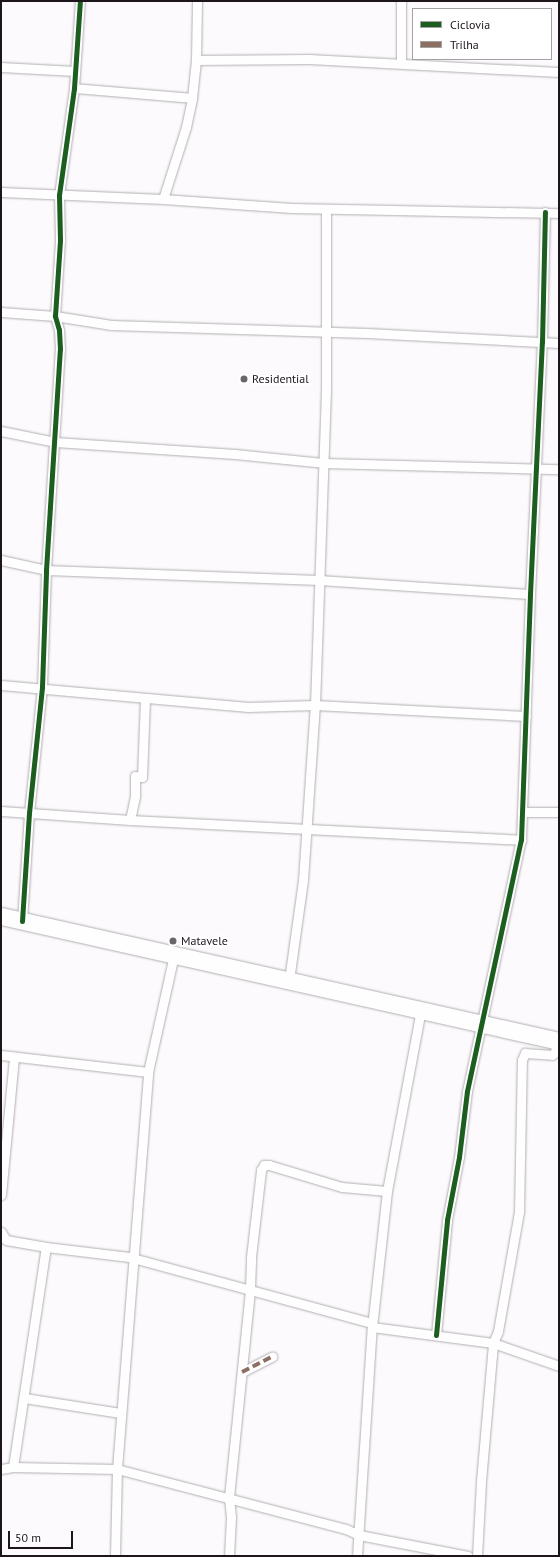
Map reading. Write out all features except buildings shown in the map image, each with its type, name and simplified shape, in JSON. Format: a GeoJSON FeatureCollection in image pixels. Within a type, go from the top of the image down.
{"type":"FeatureCollection","features":[{"type":"Feature","properties":{"kind":"highway"},"geometry":{"type":"LineString","coordinates":[[1,916],[481,1022],[558,1041]]}},
{"type":"Feature","properties":{"kind":"street"},"geometry":{"type":"LineString","coordinates":[[22,920],[29,813],[42,687],[46,570],[60,349],[59,330],[55,316],[60,240],[59,195],[74,88],[80,1]]}},
{"type":"Feature","properties":{"kind":"street"},"geometry":{"type":"LineString","coordinates":[[163,199],[186,127],[192,98],[196,60],[197,1]]}},
{"type":"Feature","properties":{"kind":"street"},"geometry":{"type":"LineString","coordinates":[[401,1],[401,63]]}},
{"type":"Feature","properties":{"kind":"street"},"geometry":{"type":"LineString","coordinates":[[196,60],[309,59],[559,72]]}},
{"type":"Feature","properties":{"kind":"street"},"geometry":{"type":"LineString","coordinates":[[1,67],[75,71]]}},
{"type":"Feature","properties":{"kind":"street"},"geometry":{"type":"LineString","coordinates":[[74,88],[192,98]]}},
{"type":"Feature","properties":{"kind":"street"},"geometry":{"type":"LineString","coordinates":[[1,192],[163,199],[326,209],[544,212],[559,214]]}},
{"type":"Feature","properties":{"kind":"street"},"geometry":{"type":"LineString","coordinates":[[289,980],[303,880],[308,828],[315,705],[326,386],[326,209]]}},
{"type":"Feature","properties":{"kind":"street"},"geometry":{"type":"LineString","coordinates":[[436,1335],[447,1220],[461,1150],[467,1091],[521,840],[530,594],[542,342],[544,212]]}},
{"type":"Feature","properties":{"kind":"street"},"geometry":{"type":"LineString","coordinates":[[1,312],[55,316],[111,325],[326,332],[559,343]]}},
{"type":"Feature","properties":{"kind":"street"},"geometry":{"type":"LineString","coordinates":[[1,431],[55,442],[235,454],[323,463],[559,468]]}},
{"type":"Feature","properties":{"kind":"street"},"geometry":{"type":"LineString","coordinates":[[1,560],[46,570],[319,580],[530,594]]}},
{"type":"Feature","properties":{"kind":"street"},"geometry":{"type":"LineString","coordinates":[[1,685],[42,687],[68,692],[248,707],[315,705],[526,716]]}},
{"type":"Feature","properties":{"kind":"street"},"geometry":{"type":"LineString","coordinates":[[130,820],[135,796],[135,776],[142,777],[145,698]]}},
{"type":"Feature","properties":{"kind":"street"},"geometry":{"type":"LineString","coordinates":[[1,811],[130,820],[521,840]]}},
{"type":"Feature","properties":{"kind":"street"},"geometry":{"type":"LineString","coordinates":[[522,812],[559,812]]}},
{"type":"Feature","properties":{"kind":"street"},"geometry":{"type":"LineString","coordinates":[[115,1556],[117,1469],[148,1072],[174,955]]}},
{"type":"Feature","properties":{"kind":"street"},"geometry":{"type":"LineString","coordinates":[[357,1556],[372,1325],[387,1191],[421,1009]]}},
{"type":"Feature","properties":{"kind":"street"},"geometry":{"type":"LineString","coordinates":[[477,1556],[481,1481],[493,1343],[498,1331],[519,1212],[518,1182],[521,1130],[520,1088],[522,1060],[525,1053],[552,1055],[555,1052],[558,1041]]}},
{"type":"Feature","properties":{"kind":"street"},"geometry":{"type":"LineString","coordinates":[[1,1055],[148,1072]]}},
{"type":"Feature","properties":{"kind":"street"},"geometry":{"type":"LineString","coordinates":[[1,1195],[14,1057]]}},
{"type":"Feature","properties":{"kind":"street"},"geometry":{"type":"LineString","coordinates":[[229,1556],[231,1517],[229,1497],[250,1288],[251,1256],[261,1170],[264,1165],[269,1165],[342,1187],[387,1191]]}},
{"type":"Feature","properties":{"kind":"street"},"geometry":{"type":"LineString","coordinates":[[1,1232],[6,1240],[46,1247],[134,1258],[250,1288],[372,1325],[493,1343],[559,1366]]}},
{"type":"Feature","properties":{"kind":"street"},"geometry":{"type":"LineString","coordinates":[[13,1467],[46,1247]]}},
{"type":"Feature","properties":{"kind":"street"},"geometry":{"type":"LineString","coordinates":[[242,1372],[272,1357]]}},
{"type":"Feature","properties":{"kind":"street"},"geometry":{"type":"LineString","coordinates":[[24,1398],[121,1413]]}},
{"type":"Feature","properties":{"kind":"street"},"geometry":{"type":"LineString","coordinates":[[1,1469],[13,1467],[117,1469],[229,1497],[346,1529],[359,1535],[468,1556]]}},
{"type":"Feature","properties":{"kind":"marked path"},"geometry":{"type":"LineString","coordinates":[[242,1372],[272,1357]]}},
{"type":"Feature","properties":{"kind":"cycle path"},"geometry":{"type":"LineString","coordinates":[[22,921],[29,813],[42,687],[46,570],[60,349],[59,330],[55,316],[60,240],[59,195],[74,88],[80,1]]}},
{"type":"Feature","properties":{"kind":"cycle path"},"geometry":{"type":"LineString","coordinates":[[436,1335],[447,1220],[459,1157],[467,1091],[521,840],[530,594],[542,342],[545,212]]}},
{"type":"Feature","properties":{"kind":"place","name":"Residential"},"geometry":{"type":"Point","coordinates":[244,379]}},
{"type":"Feature","properties":{"kind":"place","name":"Matavele"},"geometry":{"type":"Point","coordinates":[173,941]}}]}
